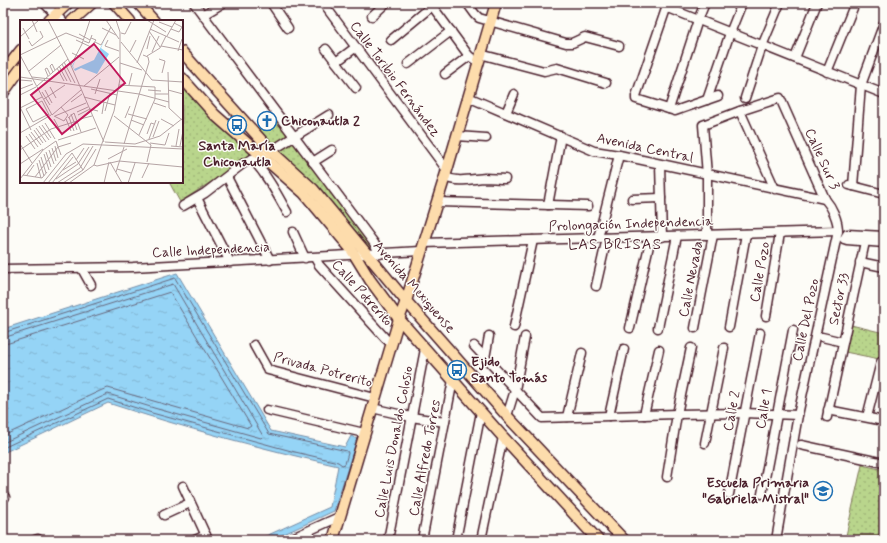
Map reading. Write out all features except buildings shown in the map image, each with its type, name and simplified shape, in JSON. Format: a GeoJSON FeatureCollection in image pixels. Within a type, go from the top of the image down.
{"type":"FeatureCollection","features":[{"type":"Feature","properties":{"kind":"main road"},"geometry":{"type":"LineString","coordinates":[[56,19],[68,3]]}},
{"type":"Feature","properties":{"kind":"main road"},"geometry":{"type":"LineString","coordinates":[[73,20],[92,3]]}},
{"type":"Feature","properties":{"kind":"main road"},"geometry":{"type":"LineString","coordinates":[[114,3],[129,20]]}},
{"type":"Feature","properties":{"kind":"main road"},"geometry":{"type":"LineString","coordinates":[[138,3],[153,20]]}},
{"type":"Feature","properties":{"kind":"main road"},"geometry":{"type":"LineString","coordinates":[[333,540],[399,319],[446,173],[496,3]]}},
{"type":"Feature","properties":{"kind":"main road"},"geometry":{"type":"LineString","coordinates":[[3,73],[20,51]]}},
{"type":"Feature","properties":{"kind":"main road","name":"Avenida Mexiquense"},"geometry":{"type":"LineString","coordinates":[[183,53],[271,151],[313,189],[406,301],[507,416],[624,540]]}},
{"type":"Feature","properties":{"kind":"main road"},"geometry":{"type":"LineString","coordinates":[[3,93],[20,69]]}},
{"type":"Feature","properties":{"kind":"main road","name":"Avenida Mexiquense"},"geometry":{"type":"LineString","coordinates":[[183,79],[256,157],[304,193],[356,255],[370,280],[399,319],[503,437],[598,540]]}},
{"type":"Feature","properties":{"kind":"street"},"geometry":{"type":"LineString","coordinates":[[44,3],[56,19]]}},
{"type":"Feature","properties":{"kind":"street"},"geometry":{"type":"LineString","coordinates":[[194,3],[374,243],[380,254]]}},
{"type":"Feature","properties":{"kind":"street"},"geometry":{"type":"LineString","coordinates":[[203,15],[223,3]]}},
{"type":"Feature","properties":{"kind":"street"},"geometry":{"type":"LineString","coordinates":[[271,3],[288,28]]}},
{"type":"Feature","properties":{"kind":"street","name":"Calle Toribio Fernández"},"geometry":{"type":"LineString","coordinates":[[323,3],[446,173]]}},
{"type":"Feature","properties":{"kind":"street"},"geometry":{"type":"LineString","coordinates":[[372,16],[386,3]]}},
{"type":"Feature","properties":{"kind":"street"},"geometry":{"type":"LineString","coordinates":[[467,3],[479,18],[566,43],[572,43],[585,37],[619,46]]}},
{"type":"Feature","properties":{"kind":"street"},"geometry":{"type":"LineString","coordinates":[[669,109],[705,3]]}},
{"type":"Feature","properties":{"kind":"street"},"geometry":{"type":"LineString","coordinates":[[707,100],[742,3]]}},
{"type":"Feature","properties":{"kind":"street"},"geometry":{"type":"LineString","coordinates":[[745,98],[762,46],[780,3]]}},
{"type":"Feature","properties":{"kind":"street"},"geometry":{"type":"LineString","coordinates":[[795,58],[817,3]]}},
{"type":"Feature","properties":{"kind":"street"},"geometry":{"type":"LineString","coordinates":[[828,72],[855,3]]}},
{"type":"Feature","properties":{"kind":"street"},"geometry":{"type":"LineString","coordinates":[[391,40],[431,4],[469,56],[544,71],[558,68],[606,83]]}},
{"type":"Feature","properties":{"kind":"street"},"geometry":{"type":"LineString","coordinates":[[718,96],[675,111],[636,99],[667,5],[698,20],[884,94]]}},
{"type":"Feature","properties":{"kind":"street"},"geometry":{"type":"LineString","coordinates":[[884,23],[861,85],[851,186],[884,194]]}},
{"type":"Feature","properties":{"kind":"street"},"geometry":{"type":"LineString","coordinates":[[408,64],[451,31]]}},
{"type":"Feature","properties":{"kind":"street"},"geometry":{"type":"LineString","coordinates":[[336,62],[356,48]]}},
{"type":"Feature","properties":{"kind":"street"},"geometry":{"type":"LineString","coordinates":[[326,49],[356,88]]}},
{"type":"Feature","properties":{"kind":"street"},"geometry":{"type":"LineString","coordinates":[[445,74],[469,56]]}},
{"type":"Feature","properties":{"kind":"street"},"geometry":{"type":"LineString","coordinates":[[506,113],[514,94]]}},
{"type":"Feature","properties":{"kind":"street","name":"Avenida Central"},"geometry":{"type":"LineString","coordinates":[[468,97],[594,151],[825,199]]}},
{"type":"Feature","properties":{"kind":"street","name":"Calle Sur 3"},"geometry":{"type":"LineString","coordinates":[[740,111],[780,98],[825,199],[829,204],[838,225],[838,231]]}},
{"type":"Feature","properties":{"kind":"street"},"geometry":{"type":"LineString","coordinates":[[740,111],[775,189]]}},
{"type":"Feature","properties":{"kind":"street","name":"Calle Nevada"},"geometry":{"type":"LineString","coordinates":[[695,328],[710,235],[703,125],[740,111]]}},
{"type":"Feature","properties":{"kind":"street"},"geometry":{"type":"LineString","coordinates":[[183,206],[227,177],[244,163],[271,151],[329,115]]}},
{"type":"Feature","properties":{"kind":"street"},"geometry":{"type":"LineString","coordinates":[[457,136],[486,138]]}},
{"type":"Feature","properties":{"kind":"street"},"geometry":{"type":"LineString","coordinates":[[548,205],[560,136]]}},
{"type":"Feature","properties":{"kind":"street"},"geometry":{"type":"LineString","coordinates":[[312,162],[332,150]]}},
{"type":"Feature","properties":{"kind":"street"},"geometry":{"type":"LineString","coordinates":[[598,238],[619,155]]}},
{"type":"Feature","properties":{"kind":"street"},"geometry":{"type":"LineString","coordinates":[[256,157],[259,166],[274,188],[287,212]]}},
{"type":"Feature","properties":{"kind":"street"},"geometry":{"type":"LineString","coordinates":[[660,164],[662,237]]}},
{"type":"Feature","properties":{"kind":"street"},"geometry":{"type":"LineString","coordinates":[[446,173],[452,180],[460,181],[484,178],[504,180]]}},
{"type":"Feature","properties":{"kind":"street"},"geometry":{"type":"LineString","coordinates":[[227,177],[270,260]]}},
{"type":"Feature","properties":{"kind":"street"},"geometry":{"type":"LineString","coordinates":[[197,198],[230,262]]}},
{"type":"Feature","properties":{"kind":"street"},"geometry":{"type":"LineString","coordinates":[[632,199],[661,198]]}},
{"type":"Feature","properties":{"kind":"street"},"geometry":{"type":"LineString","coordinates":[[437,202],[588,206]]}},
{"type":"Feature","properties":{"kind":"street","name":"Prolongación Independencia"},"geometry":{"type":"LineString","coordinates":[[422,247],[533,240],[780,234],[838,231]]}},
{"type":"Feature","properties":{"kind":"street","name":"Calle Del Pozo"},"geometry":{"type":"LineString","coordinates":[[776,540],[798,415],[838,231]]}},
{"type":"Feature","properties":{"kind":"street"},"geometry":{"type":"LineString","coordinates":[[293,232],[305,258]]}},
{"type":"Feature","properties":{"kind":"street"},"geometry":{"type":"LineString","coordinates":[[729,327],[746,234]]}},
{"type":"Feature","properties":{"kind":"street","name":"Calle Pozo"},"geometry":{"type":"LineString","coordinates":[[766,316],[780,234]]}},
{"type":"Feature","properties":{"kind":"street"},"geometry":{"type":"LineString","coordinates":[[884,236],[847,234],[845,235],[844,239],[884,243]]}},
{"type":"Feature","properties":{"kind":"street"},"geometry":{"type":"LineString","coordinates":[[658,328],[677,236]]}},
{"type":"Feature","properties":{"kind":"street"},"geometry":{"type":"LineString","coordinates":[[630,328],[650,237]]}},
{"type":"Feature","properties":{"kind":"street"},"geometry":{"type":"LineString","coordinates":[[596,286],[607,238]]}},
{"type":"Feature","properties":{"kind":"street"},"geometry":{"type":"LineString","coordinates":[[514,327],[533,240]]}},
{"type":"Feature","properties":{"kind":"street","name":"Sector 33"},"geometry":{"type":"LineString","coordinates":[[865,242],[827,413],[868,418]]}},
{"type":"Feature","properties":{"kind":"street","name":"Calle Independencia"},"geometry":{"type":"LineString","coordinates":[[3,269],[82,269],[315,258],[380,254],[422,247]]}},
{"type":"Feature","properties":{"kind":"street","name":"Calle Potrerito"},"geometry":{"type":"LineString","coordinates":[[315,258],[324,271],[392,344]]}},
{"type":"Feature","properties":{"kind":"street","name":"Sector 33"},"geometry":{"type":"LineString","coordinates":[[860,262],[884,267]]}},
{"type":"Feature","properties":{"kind":"street"},"geometry":{"type":"LineString","coordinates":[[82,269],[91,285]]}},
{"type":"Feature","properties":{"kind":"street","name":"Calle 1"},"geometry":{"type":"LineString","coordinates":[[762,494],[792,330]]}},
{"type":"Feature","properties":{"kind":"street","name":"Calle 2"},"geometry":{"type":"LineString","coordinates":[[729,494],[760,333]]}},
{"type":"Feature","properties":{"kind":"street"},"geometry":{"type":"LineString","coordinates":[[485,358],[489,336]]}},
{"type":"Feature","properties":{"kind":"street"},"geometry":{"type":"LineString","coordinates":[[507,416],[515,390],[524,337]]}},
{"type":"Feature","properties":{"kind":"street","name":"Sector 33"},"geometry":{"type":"LineString","coordinates":[[822,337],[843,342]]}},
{"type":"Feature","properties":{"kind":"street","name":"Privada Potrerito"},"geometry":{"type":"LineString","coordinates":[[254,345],[268,370],[374,403],[412,417],[445,422]]}},
{"type":"Feature","properties":{"kind":"street"},"geometry":{"type":"LineString","coordinates":[[474,346],[542,418],[744,413],[798,415]]}},
{"type":"Feature","properties":{"kind":"street"},"geometry":{"type":"LineString","coordinates":[[667,477],[677,414],[691,348]]}},
{"type":"Feature","properties":{"kind":"street"},"geometry":{"type":"LineString","coordinates":[[705,443],[724,348]]}},
{"type":"Feature","properties":{"kind":"street","name":"Calle Luis Donaldo Colosio"},"geometry":{"type":"LineString","coordinates":[[388,540],[425,349]]}},
{"type":"Feature","properties":{"kind":"street"},"geometry":{"type":"LineString","coordinates":[[609,416],[624,349]]}},
{"type":"Feature","properties":{"kind":"street"},"geometry":{"type":"LineString","coordinates":[[644,415],[659,350]]}},
{"type":"Feature","properties":{"kind":"street"},"geometry":{"type":"LineString","coordinates":[[567,417],[582,353]]}},
{"type":"Feature","properties":{"kind":"street"},"geometry":{"type":"LineString","coordinates":[[884,363],[881,362],[868,418],[884,421]]}},
{"type":"Feature","properties":{"kind":"street","name":"Calle Alfredo Torres"},"geometry":{"type":"LineString","coordinates":[[422,540],[453,380]]}},
{"type":"Feature","properties":{"kind":"street"},"geometry":{"type":"LineString","coordinates":[[267,410],[364,434]]}},
{"type":"Feature","properties":{"kind":"street"},"geometry":{"type":"LineString","coordinates":[[456,540],[481,412]]}},
{"type":"Feature","properties":{"kind":"street"},"geometry":{"type":"LineString","coordinates":[[482,540],[503,437]]}},
{"type":"Feature","properties":{"kind":"street"},"geometry":{"type":"LineString","coordinates":[[801,445],[884,463]]}},
{"type":"Feature","properties":{"kind":"street"},"geometry":{"type":"LineString","coordinates":[[183,486],[207,538],[195,540]]}},
{"type":"Feature","properties":{"kind":"street"},"geometry":{"type":"LineString","coordinates":[[164,514],[190,503]]}},
{"type":"Feature","properties":{"kind":"street"},"geometry":{"type":"LineString","coordinates":[[288,540],[339,517]]}},
{"type":"Feature","properties":{"kind":"street"},"geometry":{"type":"LineString","coordinates":[[35,540],[39,540]]}},
{"type":"Feature","properties":{"kind":"green space"},"geometry":{"type":"Polygon","coordinates":[[[183,87],[212,117],[254,154],[180,202],[170,183],[183,183],[183,87]]]}},
{"type":"Feature","properties":{"kind":"green space"},"geometry":{"type":"Polygon","coordinates":[[[275,118],[343,203],[373,246],[371,248],[369,248],[316,188],[275,150],[256,128],[275,118]]]}},
{"type":"Feature","properties":{"kind":"green space"},"geometry":{"type":"Polygon","coordinates":[[[851,325],[884,333],[884,360],[845,352],[851,325]]]}},
{"type":"Feature","properties":{"kind":"green space"},"geometry":{"type":"Polygon","coordinates":[[[862,465],[884,470],[884,540],[845,540],[862,465]]]}},
{"type":"Feature","properties":{"kind":"water"},"geometry":{"type":"Polygon","coordinates":[[[177,273],[271,431],[345,447],[351,436],[357,439],[334,511],[271,540],[257,540],[330,507],[338,466],[222,437],[108,403],[3,453],[3,329],[177,273]]]}},
{"type":"Feature","properties":{"kind":"place","name":"Chiconautla 2"},"geometry":{"type":"Point","coordinates":[267,121]}},
{"type":"Feature","properties":{"kind":"place","name":"Santa María Chiconautla"},"geometry":{"type":"Point","coordinates":[237,125]}},
{"type":"Feature","properties":{"kind":"place","name":"Ejido Santo Tomás"},"geometry":{"type":"Point","coordinates":[457,370]}},
{"type":"Feature","properties":{"kind":"place","name":"Escuela Primaria \"Gabriela Mistral\""},"geometry":{"type":"Point","coordinates":[823,491]}},
{"type":"Feature","properties":{"kind":"district","name":"LAS BRISAS"},"geometry":{"type":"Point","coordinates":[615,245]}}]}
